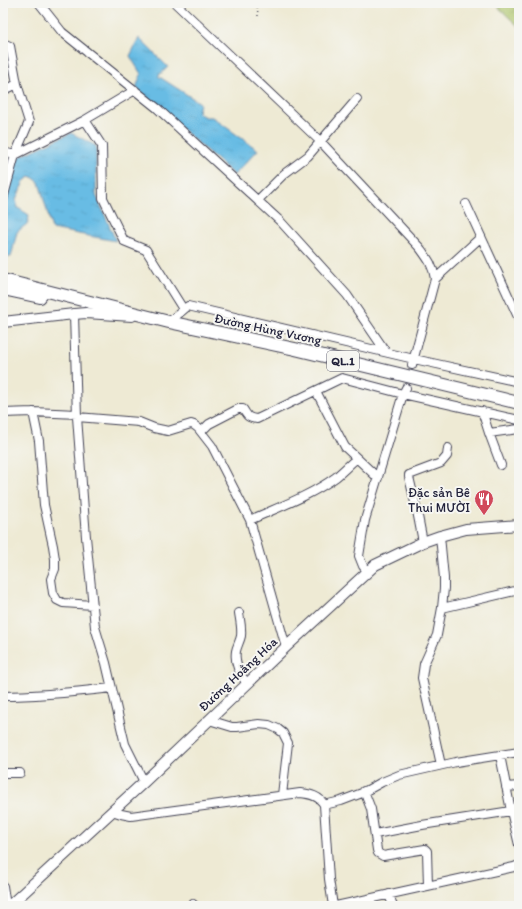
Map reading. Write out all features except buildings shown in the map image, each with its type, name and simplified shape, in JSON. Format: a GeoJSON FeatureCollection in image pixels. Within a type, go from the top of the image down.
{"type":"FeatureCollection","features":[{"type":"Feature","properties":{"kind":"highway","name":"Đường Hùng Vương"},"geometry":{"type":"LineString","coordinates":[[3,280],[151,318],[295,349],[519,403]]}},
{"type":"Feature","properties":{"kind":"highway","name":"Đường Hùng Vương"},"geometry":{"type":"LineString","coordinates":[[3,289],[95,309],[151,318]]}},
{"type":"Feature","properties":{"kind":"main road"},"geometry":{"type":"LineString","coordinates":[[3,322],[86,313],[151,318]]}},
{"type":"Feature","properties":{"kind":"main road","name":"Đường Hoằng Hóa"},"geometry":{"type":"LineString","coordinates":[[9,906],[144,782],[375,565],[423,542],[440,536],[466,529],[519,525]]}},
{"type":"Feature","properties":{"kind":"street"},"geometry":{"type":"LineString","coordinates":[[39,3],[62,32],[157,108],[281,222],[347,294],[386,352]]}},
{"type":"Feature","properties":{"kind":"street"},"geometry":{"type":"LineString","coordinates":[[175,3],[321,142],[420,248],[430,262],[435,279],[413,362]]}},
{"type":"Feature","properties":{"kind":"street"},"geometry":{"type":"LineString","coordinates":[[3,43],[10,46],[16,84],[29,122],[15,155],[3,199]]}},
{"type":"Feature","properties":{"kind":"street"},"geometry":{"type":"LineString","coordinates":[[3,91],[16,84]]}},
{"type":"Feature","properties":{"kind":"street"},"geometry":{"type":"LineString","coordinates":[[3,152],[15,155],[85,120],[135,90]]}},
{"type":"Feature","properties":{"kind":"street"},"geometry":{"type":"LineString","coordinates":[[258,200],[284,174],[308,156],[357,99]]}},
{"type":"Feature","properties":{"kind":"street"},"geometry":{"type":"LineString","coordinates":[[85,120],[102,146],[103,198],[124,241],[146,250],[183,309]]}},
{"type":"Feature","properties":{"kind":"street"},"geometry":{"type":"LineString","coordinates":[[466,204],[519,319]]}},
{"type":"Feature","properties":{"kind":"street"},"geometry":{"type":"LineString","coordinates":[[435,279],[481,237]]}},
{"type":"Feature","properties":{"kind":"street"},"geometry":{"type":"LineString","coordinates":[[169,322],[188,306],[386,352],[413,362],[519,382]]}},
{"type":"Feature","properties":{"kind":"street"},"geometry":{"type":"LineString","coordinates":[[74,314],[77,416],[86,537],[95,627],[106,664],[125,744],[144,782]]}},
{"type":"Feature","properties":{"kind":"street"},"geometry":{"type":"LineString","coordinates":[[201,432],[209,424],[238,409],[243,408],[247,416],[257,419],[342,378],[404,391],[519,420]]}},
{"type":"Feature","properties":{"kind":"street"},"geometry":{"type":"LineString","coordinates":[[316,391],[345,447],[378,478]]}},
{"type":"Feature","properties":{"kind":"street"},"geometry":{"type":"LineString","coordinates":[[368,572],[363,566],[359,556],[365,520],[404,391]]}},
{"type":"Feature","properties":{"kind":"street"},"geometry":{"type":"LineString","coordinates":[[482,411],[501,465]]}},
{"type":"Feature","properties":{"kind":"street"},"geometry":{"type":"LineString","coordinates":[[33,412],[39,441],[44,505],[55,559],[55,569],[51,579],[54,593],[57,600],[63,603],[93,605]]}},
{"type":"Feature","properties":{"kind":"street"},"geometry":{"type":"LineString","coordinates":[[3,413],[33,412],[139,422],[154,428],[168,431],[193,424],[198,428],[212,446],[250,520],[286,648]]}},
{"type":"Feature","properties":{"kind":"street"},"geometry":{"type":"LineString","coordinates":[[489,433],[519,429]]}},
{"type":"Feature","properties":{"kind":"street"},"geometry":{"type":"LineString","coordinates":[[423,542],[409,477],[410,475],[441,463],[447,456],[448,448]]}},
{"type":"Feature","properties":{"kind":"street"},"geometry":{"type":"LineString","coordinates":[[250,520],[311,492],[337,476],[357,458]]}},
{"type":"Feature","properties":{"kind":"street"},"geometry":{"type":"LineString","coordinates":[[440,536],[444,578],[442,608],[437,635],[424,664],[422,678],[440,765]]}},
{"type":"Feature","properties":{"kind":"street"},"geometry":{"type":"LineString","coordinates":[[442,608],[519,590]]}},
{"type":"Feature","properties":{"kind":"street"},"geometry":{"type":"LineString","coordinates":[[239,613],[241,636],[236,653],[236,662],[238,670],[247,684]]}},
{"type":"Feature","properties":{"kind":"street"},"geometry":{"type":"LineString","coordinates":[[3,696],[66,693],[112,688]]}},
{"type":"Feature","properties":{"kind":"street"},"geometry":{"type":"LineString","coordinates":[[209,720],[232,727],[259,724],[269,725],[283,733],[288,743],[282,795]]}},
{"type":"Feature","properties":{"kind":"street"},"geometry":{"type":"LineString","coordinates":[[324,805],[341,801],[399,775],[440,765],[519,752]]}},
{"type":"Feature","properties":{"kind":"street"},"geometry":{"type":"LineString","coordinates":[[500,755],[519,845]]}},
{"type":"Feature","properties":{"kind":"street"},"geometry":{"type":"LineString","coordinates":[[3,773],[20,773]]}},
{"type":"Feature","properties":{"kind":"street"},"geometry":{"type":"LineString","coordinates":[[506,787],[519,786]]}},
{"type":"Feature","properties":{"kind":"street"},"geometry":{"type":"LineString","coordinates":[[364,791],[371,809],[378,853],[384,856],[424,848],[427,851],[428,886]]}},
{"type":"Feature","properties":{"kind":"street"},"geometry":{"type":"LineString","coordinates":[[112,811],[131,816],[300,793],[316,796],[324,805],[329,879],[333,906]]}},
{"type":"Feature","properties":{"kind":"street"},"geometry":{"type":"LineString","coordinates":[[375,834],[511,811]]}},
{"type":"Feature","properties":{"kind":"street"},"geometry":{"type":"LineString","coordinates":[[336,906],[514,867],[519,864]]}},
{"type":"Feature","properties":{"kind":"street"},"geometry":{"type":"LineString","coordinates":[[3,886],[6,906]]}},
{"type":"Feature","properties":{"kind":"street"},"geometry":{"type":"LineString","coordinates":[[389,894],[393,906]]}},
{"type":"Feature","properties":{"kind":"path"},"geometry":{"type":"LineString","coordinates":[[257,3],[258,16]]}},
{"type":"Feature","properties":{"kind":"green space"},"geometry":{"type":"Polygon","coordinates":[[[494,3],[519,3],[519,27],[494,3]]]}},
{"type":"Feature","properties":{"kind":"water"},"geometry":{"type":"Polygon","coordinates":[[[139,38],[168,67],[158,76],[200,103],[198,113],[205,117],[212,117],[258,150],[234,175],[136,88],[141,74],[130,56],[139,38]]]}},
{"type":"Feature","properties":{"kind":"water"},"geometry":{"type":"Polygon","coordinates":[[[71,133],[96,146],[96,195],[116,241],[52,229],[39,182],[31,176],[24,181],[16,200],[18,208],[29,215],[28,223],[17,232],[11,257],[3,256],[3,210],[9,182],[19,157],[71,133]]]}},
{"type":"Feature","properties":{"kind":"place","name":"Đặc sản Bê Thui MƯỜI"},"geometry":{"type":"Point","coordinates":[484,516]}}]}
